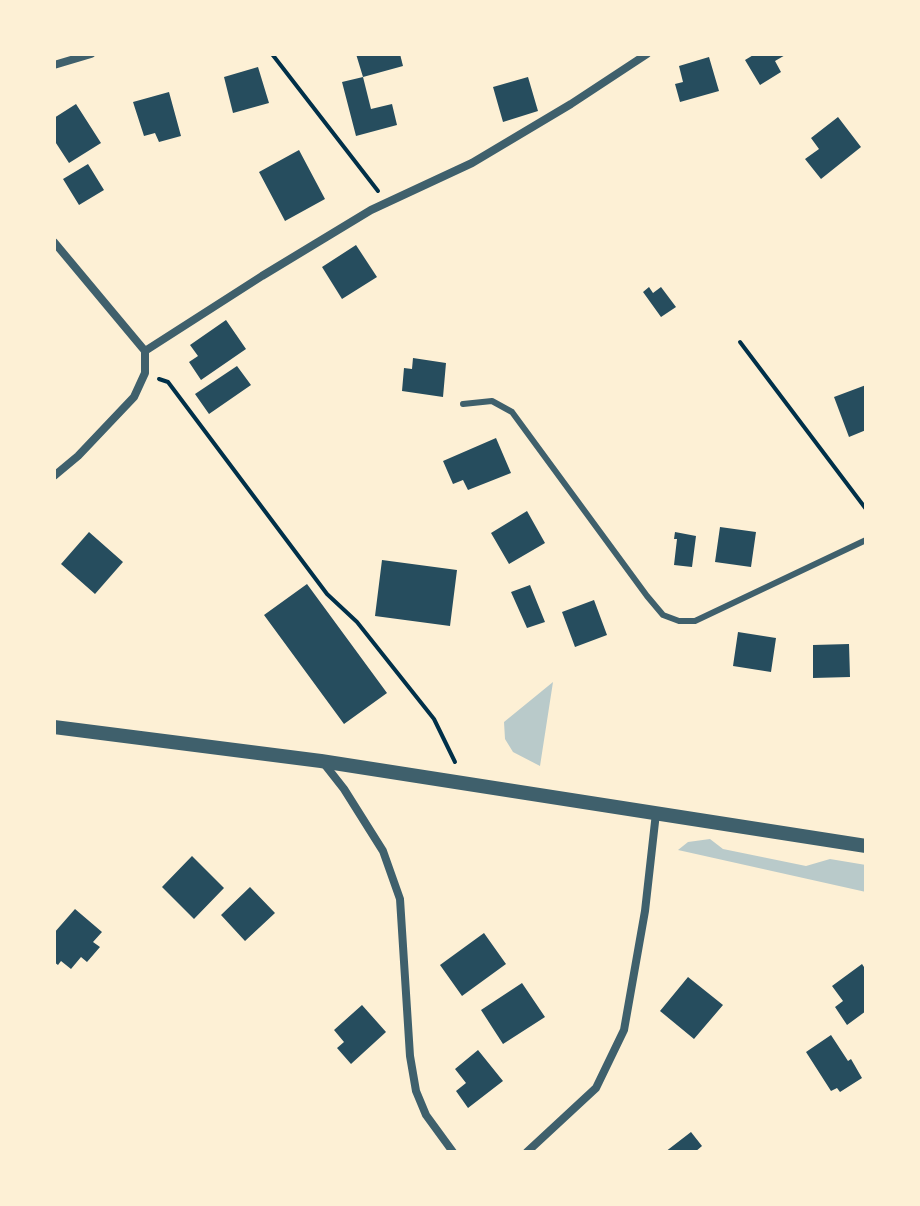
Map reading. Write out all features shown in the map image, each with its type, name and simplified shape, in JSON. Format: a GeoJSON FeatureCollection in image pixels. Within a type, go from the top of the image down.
{"type":"FeatureCollection","features":[{"type":"Feature","properties":{"kind":"street"},"geometry":{"type":"LineString","coordinates":[[54,65],[91,54]]}},
{"type":"Feature","properties":{"kind":"street"},"geometry":{"type":"LineString","coordinates":[[145,351],[371,210],[472,163],[647,54]]}},
{"type":"Feature","properties":{"kind":"street"},"geometry":{"type":"LineString","coordinates":[[54,242],[145,351],[145,373],[134,397],[78,456],[54,476]]}},
{"type":"Feature","properties":{"kind":"street"},"geometry":{"type":"LineString","coordinates":[[54,727],[321,761],[866,846]]}},
{"type":"Feature","properties":{"kind":"street"},"geometry":{"type":"LineString","coordinates":[[321,761],[344,789],[383,851],[400,899],[410,1056],[416,1091],[426,1115],[453,1152]]}},
{"type":"Feature","properties":{"kind":"street"},"geometry":{"type":"LineString","coordinates":[[527,1152],[596,1088],[624,1030],[645,911],[656,813]]}},
{"type":"Feature","properties":{"kind":"lane"},"geometry":{"type":"LineString","coordinates":[[463,404],[492,401],[512,412],[647,596],[663,615],[679,621],[695,621],[866,540]]}},
{"type":"Feature","properties":{"kind":"path"},"geometry":{"type":"LineString","coordinates":[[272,54],[387,203]]}},
{"type":"Feature","properties":{"kind":"path"},"geometry":{"type":"LineString","coordinates":[[740,342],[866,509]]}},
{"type":"Feature","properties":{"kind":"path"},"geometry":{"type":"LineString","coordinates":[[145,373],[168,382],[327,594],[357,622],[434,719],[464,782]]}},
{"type":"Feature","properties":{"kind":"shaded area"},"geometry":{"type":"Polygon","coordinates":[[[553,682],[540,766],[513,752],[505,739],[504,722],[553,682]]]}},
{"type":"Feature","properties":{"kind":"shaded area"},"geometry":{"type":"Polygon","coordinates":[[[710,839],[723,849],[806,866],[830,859],[866,865],[866,892],[678,850],[688,842],[710,839]]]}},
{"type":"Feature","properties":{"kind":"building"},"geometry":{"type":"Polygon","coordinates":[[[356,54],[400,54],[403,66],[363,77],[356,54]]]}},
{"type":"Feature","properties":{"kind":"building"},"geometry":{"type":"Polygon","coordinates":[[[755,54],[787,54],[775,61],[781,72],[760,85],[745,60],[755,54]]]}},
{"type":"Feature","properties":{"kind":"building"},"geometry":{"type":"Polygon","coordinates":[[[709,57],[719,91],[680,102],[675,84],[683,82],[679,66],[709,57]]]}},
{"type":"Feature","properties":{"kind":"building"},"geometry":{"type":"Polygon","coordinates":[[[258,67],[269,103],[233,113],[224,77],[258,67]]]}},
{"type":"Feature","properties":{"kind":"building"},"geometry":{"type":"Polygon","coordinates":[[[363,77],[371,109],[392,104],[397,125],[356,136],[342,82],[363,77]]]}},
{"type":"Feature","properties":{"kind":"building"},"geometry":{"type":"Polygon","coordinates":[[[528,77],[538,111],[503,122],[493,87],[528,77]]]}},
{"type":"Feature","properties":{"kind":"building"},"geometry":{"type":"Polygon","coordinates":[[[169,92],[181,136],[159,142],[155,133],[144,136],[133,102],[169,92]]]}},
{"type":"Feature","properties":{"kind":"building"},"geometry":{"type":"Polygon","coordinates":[[[76,104],[101,143],[69,163],[54,140],[54,118],[76,104]]]}},
{"type":"Feature","properties":{"kind":"building"},"geometry":{"type":"Polygon","coordinates":[[[838,117],[861,147],[821,179],[805,159],[819,149],[811,138],[838,117]]]}},
{"type":"Feature","properties":{"kind":"building"},"geometry":{"type":"Polygon","coordinates":[[[299,150],[325,199],[285,221],[259,172],[299,150]]]}},
{"type":"Feature","properties":{"kind":"building"},"geometry":{"type":"Polygon","coordinates":[[[88,164],[104,190],[79,205],[63,179],[88,164]]]}},
{"type":"Feature","properties":{"kind":"building"},"geometry":{"type":"Polygon","coordinates":[[[356,245],[377,277],[342,299],[322,267],[356,245]]]}},
{"type":"Feature","properties":{"kind":"building"},"geometry":{"type":"Polygon","coordinates":[[[649,287],[653,293],[661,287],[676,307],[661,317],[643,292],[649,287]]]}},
{"type":"Feature","properties":{"kind":"building"},"geometry":{"type":"Polygon","coordinates":[[[226,320],[246,349],[201,380],[189,362],[198,356],[190,345],[226,320]]]}},
{"type":"Feature","properties":{"kind":"building"},"geometry":{"type":"Polygon","coordinates":[[[413,358],[446,363],[443,397],[402,391],[404,368],[412,369],[413,358]]]}},
{"type":"Feature","properties":{"kind":"building"},"geometry":{"type":"Polygon","coordinates":[[[237,366],[251,385],[209,414],[195,394],[237,366]]]}},
{"type":"Feature","properties":{"kind":"building"},"geometry":{"type":"Polygon","coordinates":[[[866,385],[866,430],[849,437],[834,397],[866,385]]]}},
{"type":"Feature","properties":{"kind":"building"},"geometry":{"type":"Polygon","coordinates":[[[496,438],[511,473],[468,490],[463,480],[453,484],[443,461],[496,438]]]}},
{"type":"Feature","properties":{"kind":"building"},"geometry":{"type":"Polygon","coordinates":[[[527,511],[545,543],[509,564],[491,533],[527,511]]]}},
{"type":"Feature","properties":{"kind":"building"},"geometry":{"type":"Polygon","coordinates":[[[720,527],[756,532],[751,567],[715,562],[720,527]]]}},
{"type":"Feature","properties":{"kind":"building"},"geometry":{"type":"Polygon","coordinates":[[[89,532],[123,562],[95,594],[61,564],[89,532]]]}},
{"type":"Feature","properties":{"kind":"building"},"geometry":{"type":"Polygon","coordinates":[[[675,532],[696,536],[692,567],[674,565],[675,532]]]}},
{"type":"Feature","properties":{"kind":"building"},"geometry":{"type":"Polygon","coordinates":[[[382,560],[457,570],[450,626],[375,616],[382,560]]]}},
{"type":"Feature","properties":{"kind":"building"},"geometry":{"type":"Polygon","coordinates":[[[307,584],[387,693],[344,724],[264,615],[307,584]]]}},
{"type":"Feature","properties":{"kind":"building"},"geometry":{"type":"Polygon","coordinates":[[[530,585],[545,622],[527,628],[511,592],[530,585]]]}},
{"type":"Feature","properties":{"kind":"building"},"geometry":{"type":"Polygon","coordinates":[[[594,600],[607,635],[575,647],[562,612],[594,600]]]}},
{"type":"Feature","properties":{"kind":"building"},"geometry":{"type":"Polygon","coordinates":[[[738,632],[776,638],[771,672],[733,666],[738,632]]]}},
{"type":"Feature","properties":{"kind":"building"},"geometry":{"type":"Polygon","coordinates":[[[849,644],[850,677],[813,678],[813,645],[849,644]]]}},
{"type":"Feature","properties":{"kind":"building"},"geometry":{"type":"Polygon","coordinates":[[[192,856],[224,888],[194,919],[162,887],[192,856]]]}},
{"type":"Feature","properties":{"kind":"building"},"geometry":{"type":"Polygon","coordinates":[[[250,887],[275,913],[245,941],[221,915],[250,887]]]}},
{"type":"Feature","properties":{"kind":"building"},"geometry":{"type":"Polygon","coordinates":[[[75,909],[102,932],[93,942],[100,947],[87,962],[81,957],[71,969],[61,961],[58,965],[54,962],[54,933],[75,909]]]}},
{"type":"Feature","properties":{"kind":"building"},"geometry":{"type":"Polygon","coordinates":[[[484,933],[506,964],[462,996],[440,965],[484,933]]]}},
{"type":"Feature","properties":{"kind":"building"},"geometry":{"type":"Polygon","coordinates":[[[862,964],[866,970],[866,1011],[847,1025],[835,1007],[843,1001],[832,986],[862,964]]]}},
{"type":"Feature","properties":{"kind":"building"},"geometry":{"type":"Polygon","coordinates":[[[688,977],[723,1005],[694,1039],[660,1011],[688,977]]]}},
{"type":"Feature","properties":{"kind":"building"},"geometry":{"type":"Polygon","coordinates":[[[522,983],[545,1017],[503,1044],[481,1010],[522,983]]]}},
{"type":"Feature","properties":{"kind":"building"},"geometry":{"type":"Polygon","coordinates":[[[362,1005],[386,1032],[351,1064],[337,1048],[344,1042],[334,1030],[362,1005]]]}},
{"type":"Feature","properties":{"kind":"building"},"geometry":{"type":"Polygon","coordinates":[[[831,1035],[862,1078],[840,1092],[837,1088],[831,1091],[806,1052],[831,1035]]]}},
{"type":"Feature","properties":{"kind":"building"},"geometry":{"type":"Polygon","coordinates":[[[478,1050],[503,1081],[468,1108],[456,1091],[466,1083],[455,1069],[478,1050]]]}},
{"type":"Feature","properties":{"kind":"building"},"geometry":{"type":"Polygon","coordinates":[[[691,1132],[702,1146],[695,1152],[665,1152],[691,1132]]]}}]}
